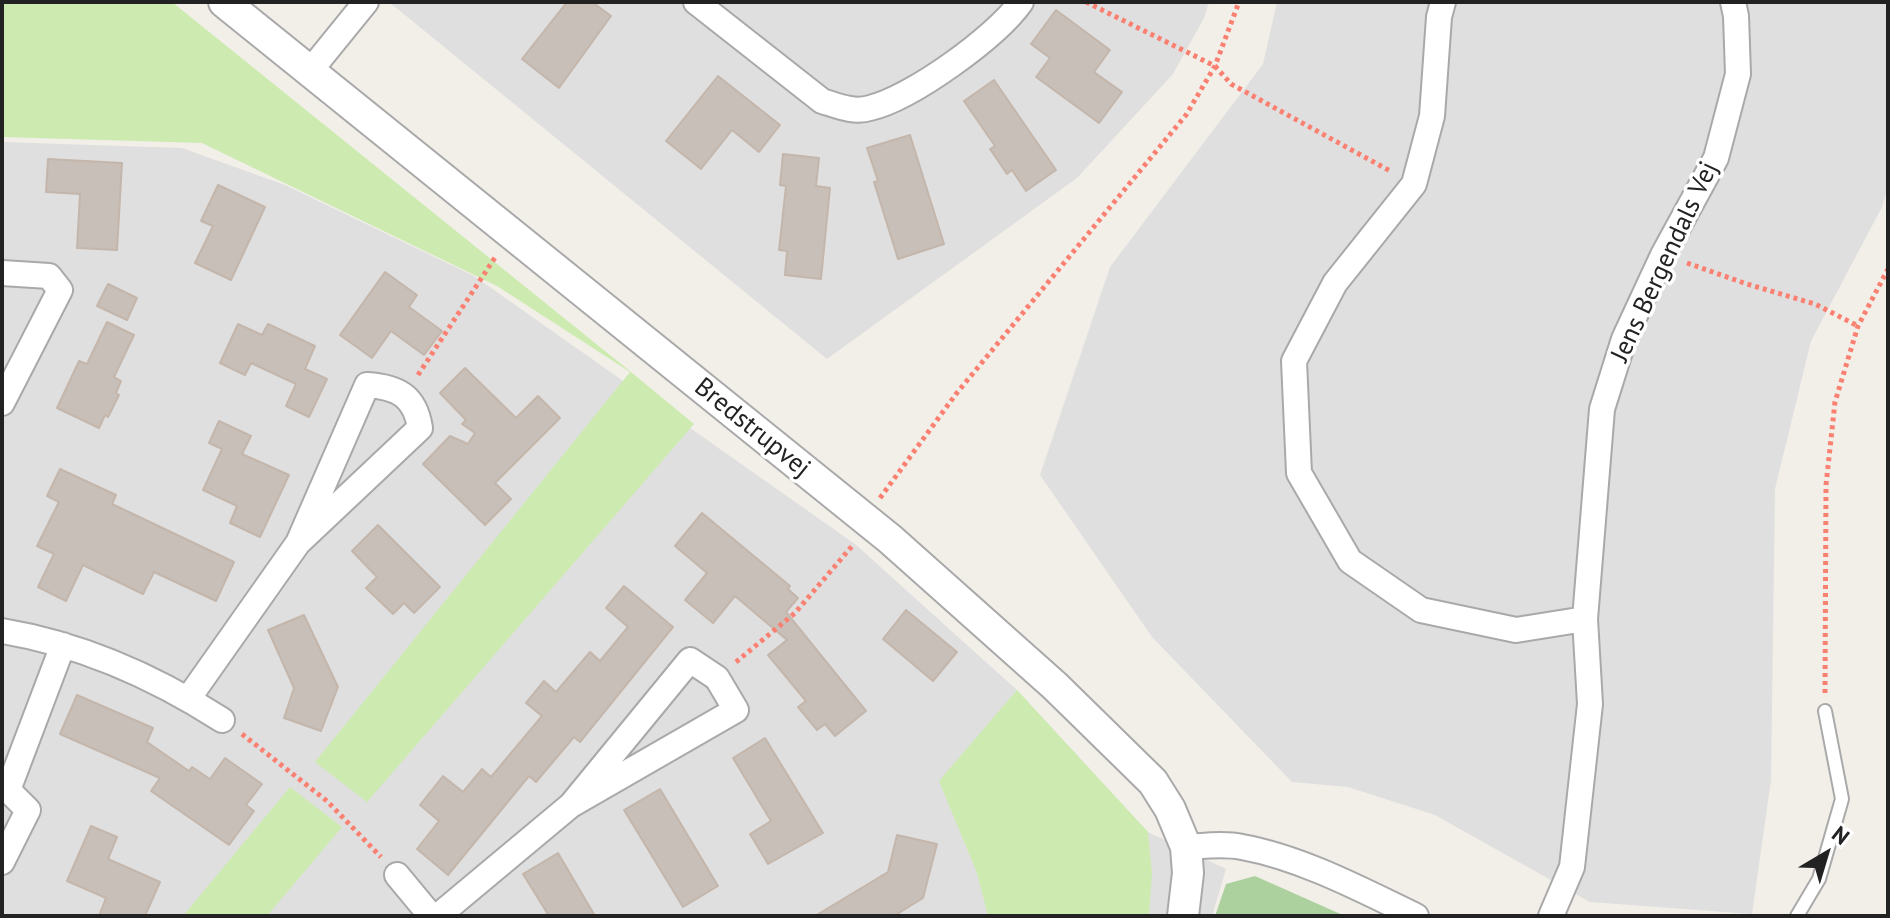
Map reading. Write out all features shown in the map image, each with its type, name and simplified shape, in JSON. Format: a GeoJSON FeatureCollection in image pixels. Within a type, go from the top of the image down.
{"type":"FeatureCollection","features":[{"type":"Feature","properties":{"kind":"street","name":"Bredstrupvej"},"geometry":{"type":"LineString","coordinates":[[224,2],[901,549],[1055,686],[1153,782],[1170,809],[1186,847],[1188,873],[1183,916]]}},
{"type":"Feature","properties":{"kind":"street"},"geometry":{"type":"LineString","coordinates":[[310,71],[366,2]]}},
{"type":"Feature","properties":{"kind":"street"},"geometry":{"type":"LineString","coordinates":[[696,2],[822,101],[847,109],[868,109],[895,100],[984,42],[1021,2]]}},
{"type":"Feature","properties":{"kind":"street"},"geometry":{"type":"LineString","coordinates":[[1443,2],[1439,17],[1432,116],[1414,184],[1335,283],[1294,361],[1299,473],[1350,561],[1421,610],[1516,630],[1585,619]]}},
{"type":"Feature","properties":{"kind":"street","name":"Jens Bergendals Vej"},"geometry":{"type":"LineString","coordinates":[[1551,916],[1572,867],[1590,704],[1585,619],[1602,409],[1624,339],[1663,255],[1716,158],[1738,74],[1733,2]]}},
{"type":"Feature","properties":{"kind":"street"},"geometry":{"type":"LineString","coordinates":[[2,273],[49,276],[60,290],[2,403]]}},
{"type":"Feature","properties":{"kind":"street"},"geometry":{"type":"LineString","coordinates":[[188,699],[298,543],[420,428],[417,410],[404,396],[388,386],[367,385],[298,543]]}},
{"type":"Feature","properties":{"kind":"street"},"geometry":{"type":"LineString","coordinates":[[2,631],[63,645],[132,671],[222,720]]}},
{"type":"Feature","properties":{"kind":"street"},"geometry":{"type":"LineString","coordinates":[[2,862],[28,810],[5,791],[63,645]]}},
{"type":"Feature","properties":{"kind":"street"},"geometry":{"type":"LineString","coordinates":[[438,916],[571,805],[736,710],[717,678],[690,660],[571,805]]}},
{"type":"Feature","properties":{"kind":"street"},"geometry":{"type":"LineString","coordinates":[[1186,847],[1241,846],[1288,860],[1416,916]]}},
{"type":"Feature","properties":{"kind":"street"},"geometry":{"type":"LineString","coordinates":[[397,875],[431,916]]}},
{"type":"Feature","properties":{"kind":"lane"},"geometry":{"type":"LineString","coordinates":[[1797,916],[1819,879],[1842,799],[1825,711]]}},
{"type":"Feature","properties":{"kind":"path"},"geometry":{"type":"LineString","coordinates":[[1086,2],[1215,66],[1231,84],[1414,184]]}},
{"type":"Feature","properties":{"kind":"path"},"geometry":{"type":"LineString","coordinates":[[874,507],[956,394],[1186,115],[1215,66],[1239,2]]}},
{"type":"Feature","properties":{"kind":"path"},"geometry":{"type":"LineString","coordinates":[[404,396],[501,248]]}},
{"type":"Feature","properties":{"kind":"path"},"geometry":{"type":"LineString","coordinates":[[1663,255],[1815,304],[1858,326]]}},
{"type":"Feature","properties":{"kind":"path"},"geometry":{"type":"LineString","coordinates":[[1825,711],[1826,485],[1835,402],[1858,326],[1888,269]]}},
{"type":"Feature","properties":{"kind":"path"},"geometry":{"type":"LineString","coordinates":[[717,678],[795,613],[859,537]]}},
{"type":"Feature","properties":{"kind":"path"},"geometry":{"type":"LineString","coordinates":[[222,720],[327,801],[397,875]]}},
{"type":"Feature","properties":{"kind":"shaded area"},"geometry":{"type":"Polygon","coordinates":[[[389,2],[1209,2],[1204,18],[1173,74],[1077,178],[827,359],[389,2]]]}},
{"type":"Feature","properties":{"kind":"shaded area"},"geometry":{"type":"Polygon","coordinates":[[[1277,2],[1888,2],[1888,187],[1882,207],[1811,341],[1775,489],[1771,780],[1752,914],[1590,902],[1435,815],[1348,787],[1292,782],[1152,637],[1040,475],[1110,267],[1263,64],[1277,2]]]}},
{"type":"Feature","properties":{"kind":"shaded area"},"geometry":{"type":"Polygon","coordinates":[[[2,142],[182,148],[285,185],[474,276],[855,544],[1017,690],[1148,832],[1226,869],[1212,916],[2,916],[2,142]]]}},
{"type":"Feature","properties":{"kind":"green space"},"geometry":{"type":"Polygon","coordinates":[[[2,2],[172,2],[631,372],[694,424],[367,802],[315,762],[630,372],[497,286],[202,143],[2,137],[2,2]]]}},
{"type":"Feature","properties":{"kind":"green space"},"geometry":{"type":"Polygon","coordinates":[[[1017,690],[1148,832],[1152,873],[1149,916],[988,916],[977,873],[939,781],[1017,690]]]}},
{"type":"Feature","properties":{"kind":"green space"},"geometry":{"type":"Polygon","coordinates":[[[290,787],[342,827],[267,916],[183,916],[290,787]]]}},
{"type":"Feature","properties":{"kind":"green space"},"geometry":{"type":"Polygon","coordinates":[[[1255,876],[1345,916],[1215,916],[1226,884],[1255,876]]]}},
{"type":"Feature","properties":{"kind":"building"},"geometry":{"type":"Polygon","coordinates":[[[567,2],[592,2],[611,16],[559,88],[522,59],[567,2]]]}},
{"type":"Feature","properties":{"kind":"building"},"geometry":{"type":"Polygon","coordinates":[[[1056,10],[1110,50],[1094,72],[1122,92],[1099,123],[1036,77],[1050,58],[1031,44],[1056,10]]]}},
{"type":"Feature","properties":{"kind":"building"},"geometry":{"type":"Polygon","coordinates":[[[718,76],[780,125],[759,152],[732,130],[701,169],[666,141],[718,76]]]}},
{"type":"Feature","properties":{"kind":"building"},"geometry":{"type":"Polygon","coordinates":[[[994,80],[1056,170],[1026,191],[1012,170],[1007,174],[990,149],[995,146],[964,101],[994,80]]]}},
{"type":"Feature","properties":{"kind":"building"},"geometry":{"type":"Polygon","coordinates":[[[910,135],[944,244],[898,259],[874,182],[878,181],[867,148],[910,135]]]}},
{"type":"Feature","properties":{"kind":"building"},"geometry":{"type":"Polygon","coordinates":[[[783,154],[819,158],[816,186],[830,188],[821,279],[785,275],[787,251],[779,250],[786,186],[780,185],[783,154]]]}},
{"type":"Feature","properties":{"kind":"building"},"geometry":{"type":"Polygon","coordinates":[[[48,159],[122,163],[117,250],[77,248],[80,194],[46,192],[48,159]]]}},
{"type":"Feature","properties":{"kind":"building"},"geometry":{"type":"Polygon","coordinates":[[[218,185],[265,207],[231,280],[195,263],[213,226],[201,221],[218,185]]]}},
{"type":"Feature","properties":{"kind":"building"},"geometry":{"type":"Polygon","coordinates":[[[385,272],[417,295],[409,307],[442,331],[424,355],[391,331],[372,358],[340,335],[385,272]]]}},
{"type":"Feature","properties":{"kind":"building"},"geometry":{"type":"Polygon","coordinates":[[[108,284],[137,298],[127,320],[97,306],[108,284]]]}},
{"type":"Feature","properties":{"kind":"building"},"geometry":{"type":"Polygon","coordinates":[[[107,322],[134,335],[114,377],[121,381],[116,393],[119,395],[99,428],[57,408],[79,361],[87,364],[107,322]]]}},
{"type":"Feature","properties":{"kind":"building"},"geometry":{"type":"Polygon","coordinates":[[[238,324],[262,335],[268,324],[315,346],[305,369],[327,379],[309,417],[286,406],[296,384],[251,363],[245,375],[220,363],[238,324]]]}},
{"type":"Feature","properties":{"kind":"building"},"geometry":{"type":"Polygon","coordinates":[[[465,368],[516,418],[538,396],[560,418],[495,483],[511,499],[485,525],[423,464],[450,436],[468,444],[475,433],[462,424],[466,420],[440,393],[465,368]]]}},
{"type":"Feature","properties":{"kind":"building"},"geometry":{"type":"Polygon","coordinates":[[[219,421],[251,436],[242,454],[289,475],[260,537],[230,523],[237,506],[203,490],[222,449],[209,443],[219,421]]]}},
{"type":"Feature","properties":{"kind":"building"},"geometry":{"type":"Polygon","coordinates":[[[60,469],[116,495],[112,504],[234,562],[216,601],[154,572],[143,594],[83,565],[66,601],[38,587],[54,554],[37,546],[59,502],[47,496],[60,469]]]}},
{"type":"Feature","properties":{"kind":"building"},"geometry":{"type":"Polygon","coordinates":[[[702,513],[790,586],[788,589],[798,598],[786,612],[866,711],[835,736],[825,724],[817,730],[798,707],[806,701],[768,655],[787,640],[735,596],[713,623],[685,600],[707,573],[675,546],[702,513]]]}},
{"type":"Feature","properties":{"kind":"building"},"geometry":{"type":"Polygon","coordinates":[[[378,525],[440,587],[414,613],[404,603],[393,614],[366,588],[377,577],[352,551],[378,525]]]}},
{"type":"Feature","properties":{"kind":"building"},"geometry":{"type":"Polygon","coordinates":[[[624,586],[673,627],[580,742],[574,737],[536,782],[529,776],[448,875],[417,849],[439,821],[420,805],[443,776],[463,792],[482,769],[491,777],[542,716],[526,703],[544,681],[556,692],[590,652],[600,661],[628,627],[606,608],[624,586]]]}},
{"type":"Feature","properties":{"kind":"building"},"geometry":{"type":"Polygon","coordinates":[[[906,610],[957,652],[933,681],[883,639],[906,610]]]}},
{"type":"Feature","properties":{"kind":"building"},"geometry":{"type":"Polygon","coordinates":[[[304,615],[338,687],[321,731],[284,718],[294,688],[268,630],[304,615]]]}},
{"type":"Feature","properties":{"kind":"building"},"geometry":{"type":"Polygon","coordinates":[[[77,695],[153,728],[147,742],[189,771],[192,767],[210,779],[225,758],[262,784],[246,805],[254,811],[229,845],[151,791],[160,778],[60,734],[77,695]]]}},
{"type":"Feature","properties":{"kind":"building"},"geometry":{"type":"Polygon","coordinates":[[[765,738],[823,833],[768,864],[750,834],[771,821],[733,758],[765,738]]]}},
{"type":"Feature","properties":{"kind":"building"},"geometry":{"type":"Polygon","coordinates":[[[660,789],[718,886],[683,907],[624,810],[660,789]]]}},
{"type":"Feature","properties":{"kind":"building"},"geometry":{"type":"Polygon","coordinates":[[[91,826],[117,837],[108,859],[160,882],[145,916],[99,916],[106,898],[67,881],[91,826]]]}},
{"type":"Feature","properties":{"kind":"building"},"geometry":{"type":"Polygon","coordinates":[[[897,835],[937,844],[923,898],[894,916],[815,916],[888,872],[897,835]]]}},
{"type":"Feature","properties":{"kind":"building"},"geometry":{"type":"Polygon","coordinates":[[[558,853],[595,916],[549,916],[523,874],[558,853]]]}}]}
